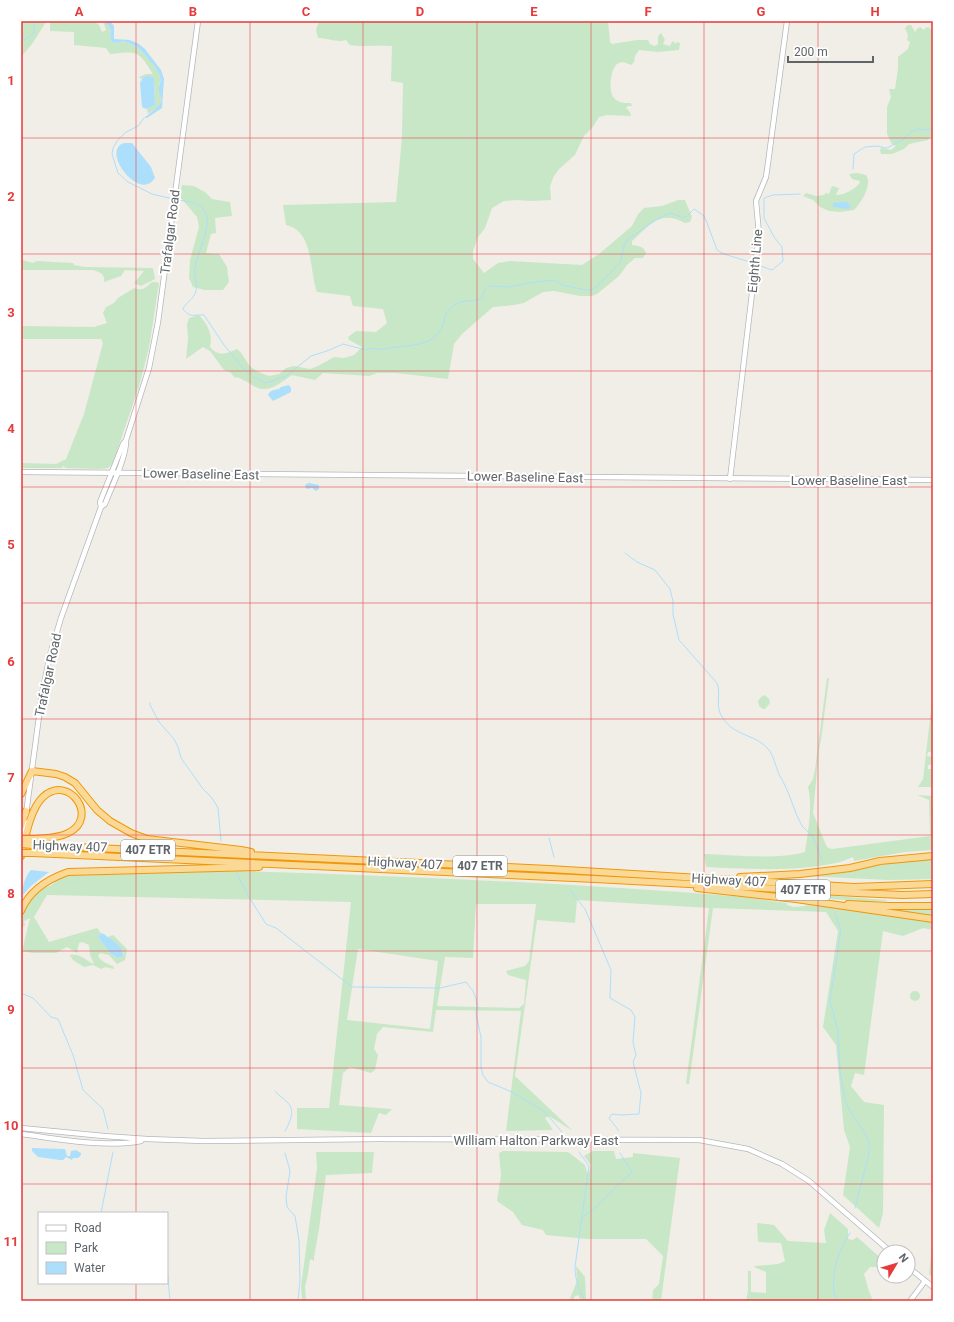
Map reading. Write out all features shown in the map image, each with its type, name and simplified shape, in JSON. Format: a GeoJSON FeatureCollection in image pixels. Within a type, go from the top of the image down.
{"type":"FeatureCollection","features":[{"type":"Feature","properties":{"kind":"highway"},"geometry":{"type":"LineString","coordinates":[[21,794],[32,771],[65,776],[75,783],[97,810],[110,821],[131,833],[147,839],[241,850],[264,856]]}},
{"type":"Feature","properties":{"kind":"highway"},"geometry":{"type":"LineString","coordinates":[[21,839],[35,838],[49,838],[68,834],[77,826],[81,818],[81,808],[78,800],[74,795],[62,790],[52,791],[43,797],[35,807],[21,856],[32,855]]}},
{"type":"Feature","properties":{"kind":"highway"},"geometry":{"type":"LineString","coordinates":[[21,826],[26,811]]}},
{"type":"Feature","properties":{"kind":"highway","name":"Highway 407"},"geometry":{"type":"LineString","coordinates":[[21,844],[534,869],[854,887],[933,884]]}},
{"type":"Feature","properties":{"kind":"highway","name":"Highway 407"},"geometry":{"type":"LineString","coordinates":[[21,852],[32,855],[46,853],[888,894],[933,894]]}},
{"type":"Feature","properties":{"kind":"highway"},"geometry":{"type":"LineString","coordinates":[[674,877],[758,877],[800,874],[850,868],[880,861],[933,856]]}},
{"type":"Feature","properties":{"kind":"highway"},"geometry":{"type":"LineString","coordinates":[[21,911],[36,890],[47,880],[68,872],[98,870],[306,866]]}},
{"type":"Feature","properties":{"kind":"highway"},"geometry":{"type":"LineString","coordinates":[[674,884],[933,919]]}},
{"type":"Feature","properties":{"kind":"highway"},"geometry":{"type":"LineString","coordinates":[[806,901],[889,906],[933,906]]}},
{"type":"Feature","properties":{"kind":"main road","name":"Trafalgar Road"},"geometry":{"type":"LineString","coordinates":[[21,848],[43,689],[50,655],[61,618],[101,507],[105,504],[114,473],[126,446],[126,440],[150,368],[158,322],[198,21]]}},
{"type":"Feature","properties":{"kind":"main road","name":"Eighth Line"},"geometry":{"type":"LineString","coordinates":[[730,479],[756,262],[759,227],[756,201],[766,177],[787,21]]}},
{"type":"Feature","properties":{"kind":"main road","name":"Lower Baseline East"},"geometry":{"type":"LineString","coordinates":[[21,472],[933,480]]}},
{"type":"Feature","properties":{"kind":"main road","name":"William Halton Parkway East"},"geometry":{"type":"LineString","coordinates":[[21,1128],[59,1133],[147,1140],[203,1141],[377,1139],[699,1140],[748,1149],[782,1164],[809,1181],[882,1244]]}},
{"type":"Feature","properties":{"kind":"main road","name":"William Halton Parkway East"},"geometry":{"type":"LineString","coordinates":[[21,1134],[125,1144],[147,1140]]}},
{"type":"Feature","properties":{"kind":"main road"},"geometry":{"type":"LineString","coordinates":[[916,1274],[933,1287]]}},
{"type":"Feature","properties":{"kind":"main road"},"geometry":{"type":"LineString","coordinates":[[910,1301],[925,1281]]}},
{"type":"Feature","properties":{"kind":"green space"},"geometry":{"type":"Polygon","coordinates":[[[21,21],[46,22],[32,44],[21,57],[21,21]]]}},
{"type":"Feature","properties":{"kind":"green space"},"geometry":{"type":"Polygon","coordinates":[[[50,21],[94,21],[99,25],[102,32],[106,30],[103,21],[105,21],[111,30],[110,36],[112,42],[117,43],[123,41],[137,47],[152,62],[161,77],[159,92],[161,102],[158,107],[148,114],[147,109],[155,105],[154,79],[143,77],[141,79],[139,77],[146,74],[153,74],[140,56],[126,52],[110,54],[106,48],[74,45],[74,32],[50,31],[50,21]]]}},
{"type":"Feature","properties":{"kind":"green space"},"geometry":{"type":"Polygon","coordinates":[[[319,21],[608,21],[610,42],[612,44],[637,40],[648,40],[650,44],[655,46],[658,44],[658,36],[661,33],[665,40],[663,44],[670,46],[674,41],[675,44],[677,42],[680,43],[679,50],[658,52],[639,50],[635,56],[634,62],[631,65],[622,62],[616,65],[611,79],[612,95],[620,102],[631,103],[632,106],[628,106],[626,108],[630,112],[631,116],[607,115],[599,117],[592,128],[584,136],[575,155],[559,169],[554,176],[550,186],[551,200],[504,201],[492,208],[485,228],[478,237],[473,251],[473,259],[484,273],[498,263],[510,261],[582,265],[599,254],[632,226],[638,214],[644,208],[662,206],[678,200],[685,200],[692,217],[690,222],[685,223],[676,219],[662,218],[650,225],[632,241],[632,245],[644,249],[646,253],[643,258],[635,258],[627,265],[619,276],[597,294],[592,296],[580,296],[554,291],[543,292],[524,303],[493,307],[462,334],[454,344],[448,379],[396,373],[377,373],[369,376],[323,373],[315,380],[292,375],[273,387],[263,389],[234,377],[230,372],[224,370],[210,351],[203,347],[186,359],[188,339],[187,324],[189,318],[199,315],[209,330],[211,338],[210,347],[213,350],[223,354],[237,349],[251,367],[269,376],[279,374],[286,368],[294,366],[310,369],[334,357],[344,358],[354,355],[362,347],[349,340],[348,337],[356,331],[376,332],[387,323],[383,309],[353,306],[350,296],[317,292],[306,243],[302,235],[295,229],[286,225],[283,205],[396,202],[402,137],[403,83],[391,81],[392,46],[352,46],[349,45],[346,40],[339,41],[318,38],[316,30],[319,21]]]}},
{"type":"Feature","properties":{"kind":"green space"},"geometry":{"type":"Polygon","coordinates":[[[908,25],[911,25],[915,32],[920,27],[924,30],[928,27],[933,30],[933,137],[930,137],[928,140],[909,144],[904,149],[892,154],[881,154],[881,148],[891,150],[896,146],[892,144],[887,134],[887,107],[891,97],[889,89],[895,89],[898,57],[908,49],[910,42],[907,40],[908,35],[905,28],[908,25]]]}},
{"type":"Feature","properties":{"kind":"green space"},"geometry":{"type":"Polygon","coordinates":[[[857,173],[866,175],[868,183],[863,198],[854,210],[840,212],[829,211],[820,207],[813,200],[803,196],[806,193],[816,196],[824,195],[826,193],[829,194],[832,186],[839,188],[836,195],[846,193],[859,184],[860,181],[852,179],[849,174],[857,173]]]}},
{"type":"Feature","properties":{"kind":"green space"},"geometry":{"type":"Polygon","coordinates":[[[182,185],[194,186],[205,192],[212,199],[230,202],[232,216],[215,218],[216,233],[211,234],[206,253],[219,254],[227,267],[229,282],[223,290],[205,290],[193,287],[189,278],[190,260],[199,227],[197,217],[180,197],[182,185]]]}},
{"type":"Feature","properties":{"kind":"green space"},"geometry":{"type":"Polygon","coordinates":[[[22,260],[33,263],[37,261],[73,263],[74,265],[85,267],[153,268],[155,279],[141,286],[134,283],[144,271],[125,270],[121,276],[104,282],[104,277],[102,274],[93,270],[21,270],[22,260]]]}},
{"type":"Feature","properties":{"kind":"green space"},"geometry":{"type":"Polygon","coordinates":[[[152,282],[159,283],[149,348],[139,386],[113,463],[108,468],[100,469],[66,468],[63,466],[62,468],[21,468],[21,463],[56,464],[66,459],[84,414],[103,343],[101,339],[21,339],[21,326],[94,327],[107,323],[103,313],[106,307],[134,288],[144,288],[152,282]]]}},
{"type":"Feature","properties":{"kind":"green space"},"geometry":{"type":"Polygon","coordinates":[[[827,678],[829,678],[819,749],[813,813],[826,845],[828,848],[832,849],[930,836],[929,800],[917,795],[933,796],[933,850],[905,852],[854,861],[853,857],[836,863],[804,868],[771,869],[706,867],[704,854],[782,856],[805,852],[810,811],[808,787],[813,779],[815,769],[827,678]]]}},
{"type":"Feature","properties":{"kind":"green space"},"geometry":{"type":"Polygon","coordinates":[[[933,693],[933,752],[928,752],[927,756],[933,757],[933,765],[928,765],[928,769],[933,769],[933,787],[918,787],[923,779],[933,693]]]}},
{"type":"Feature","properties":{"kind":"green space"},"geometry":{"type":"Polygon","coordinates":[[[765,695],[769,699],[770,703],[765,709],[763,709],[759,706],[758,701],[765,695]]]}},
{"type":"Feature","properties":{"kind":"green space"},"geometry":{"type":"Polygon","coordinates":[[[933,859],[933,879],[888,880],[805,876],[808,875],[933,859]]]}},
{"type":"Feature","properties":{"kind":"green space"},"geometry":{"type":"Polygon","coordinates":[[[241,871],[548,884],[672,891],[740,897],[787,903],[787,905],[794,907],[807,905],[912,917],[933,922],[933,930],[923,928],[903,936],[883,931],[864,1075],[855,1073],[851,1086],[864,1102],[884,1105],[883,1213],[879,1228],[843,1195],[850,1147],[844,1130],[836,1045],[823,1027],[838,931],[826,912],[713,908],[689,1084],[686,1084],[709,908],[577,900],[575,923],[537,920],[515,1076],[573,1131],[549,1116],[545,1118],[553,1130],[506,1131],[521,1011],[436,1010],[433,1032],[383,1027],[377,1034],[374,1049],[378,1055],[375,1070],[371,1073],[350,1067],[343,1073],[339,1105],[392,1109],[386,1115],[379,1113],[371,1133],[297,1129],[297,1108],[329,1108],[351,902],[47,895],[34,917],[49,942],[97,928],[101,933],[98,937],[111,954],[118,958],[123,956],[124,953],[108,937],[113,935],[127,949],[125,960],[117,964],[109,955],[100,953],[98,956],[99,958],[113,966],[114,969],[105,967],[101,969],[93,965],[84,967],[73,960],[70,956],[77,955],[94,964],[90,955],[89,945],[82,942],[79,943],[77,953],[67,947],[56,953],[32,953],[22,951],[30,918],[24,921],[25,925],[21,936],[21,918],[26,907],[40,888],[50,886],[63,876],[241,871]],[[476,904],[473,958],[445,957],[437,1006],[519,1008],[524,1004],[526,980],[508,975],[506,971],[525,966],[529,961],[536,904],[476,904]],[[358,949],[347,1020],[430,1029],[438,961],[358,949]]]}},
{"type":"Feature","properties":{"kind":"green space"},"geometry":{"type":"Polygon","coordinates":[[[772,893],[887,900],[843,900],[772,893]]]}},
{"type":"Feature","properties":{"kind":"green space"},"geometry":{"type":"Polygon","coordinates":[[[899,908],[933,908],[933,916],[899,911],[899,908]]]}},
{"type":"Feature","properties":{"kind":"green space"},"geometry":{"type":"Polygon","coordinates":[[[913,991],[917,991],[919,992],[919,1000],[913,1001],[910,998],[910,994],[913,991]]]}},
{"type":"Feature","properties":{"kind":"green space"},"geometry":{"type":"Polygon","coordinates":[[[503,1151],[568,1152],[585,1165],[587,1172],[589,1173],[591,1165],[584,1156],[593,1151],[614,1151],[616,1159],[633,1157],[633,1153],[680,1158],[661,1301],[652,1301],[653,1290],[659,1284],[663,1256],[646,1239],[587,1239],[546,1235],[543,1230],[522,1225],[513,1212],[497,1201],[501,1175],[499,1153],[503,1151]]]}},
{"type":"Feature","properties":{"kind":"green space"},"geometry":{"type":"Polygon","coordinates":[[[316,1152],[374,1152],[372,1173],[326,1175],[314,1261],[310,1259],[305,1287],[306,1301],[302,1301],[301,1286],[317,1168],[316,1152]]]}},
{"type":"Feature","properties":{"kind":"green space"},"geometry":{"type":"Polygon","coordinates":[[[830,1213],[848,1229],[848,1239],[853,1240],[857,1237],[876,1254],[876,1267],[870,1267],[864,1274],[873,1301],[746,1301],[748,1291],[748,1271],[751,1271],[751,1292],[766,1293],[766,1272],[754,1267],[778,1264],[785,1261],[781,1243],[758,1242],[757,1223],[774,1225],[788,1241],[826,1243],[824,1230],[830,1213]]]}},
{"type":"Feature","properties":{"kind":"green space"},"geometry":{"type":"Polygon","coordinates":[[[933,1235],[933,1277],[929,1274],[933,1235]]]}},
{"type":"Feature","properties":{"kind":"green space"},"geometry":{"type":"Polygon","coordinates":[[[576,1266],[585,1277],[586,1298],[589,1301],[581,1301],[578,1295],[574,1297],[574,1301],[569,1301],[577,1281],[576,1266]]]}},
{"type":"Feature","properties":{"kind":"water"},"geometry":{"type":"Polygon","coordinates":[[[105,21],[111,22],[114,26],[114,39],[130,40],[139,44],[145,49],[161,70],[164,79],[162,108],[147,118],[144,118],[161,102],[159,92],[159,73],[137,47],[123,41],[117,43],[112,42],[110,37],[111,30],[105,21]]]}},
{"type":"Feature","properties":{"kind":"water"},"geometry":{"type":"Polygon","coordinates":[[[149,76],[154,78],[155,105],[147,109],[143,108],[142,106],[140,83],[143,77],[149,76]]]}},
{"type":"Feature","properties":{"kind":"water"},"geometry":{"type":"Polygon","coordinates":[[[124,143],[132,143],[151,167],[155,178],[150,183],[142,185],[130,178],[124,172],[117,158],[117,151],[119,145],[124,143]]]}},
{"type":"Feature","properties":{"kind":"water"},"geometry":{"type":"Polygon","coordinates":[[[833,203],[848,203],[851,208],[847,209],[833,207],[833,203]]]}},
{"type":"Feature","properties":{"kind":"water"},"geometry":{"type":"Polygon","coordinates":[[[289,385],[291,392],[273,401],[268,395],[272,390],[289,385]]]}},
{"type":"Feature","properties":{"kind":"water"},"geometry":{"type":"Polygon","coordinates":[[[309,483],[319,485],[319,489],[316,491],[312,488],[307,489],[305,486],[309,483]]]}},
{"type":"Feature","properties":{"kind":"water"},"geometry":{"type":"Polygon","coordinates":[[[31,870],[49,872],[32,885],[23,895],[24,882],[31,870]]]}},
{"type":"Feature","properties":{"kind":"water"},"geometry":{"type":"Polygon","coordinates":[[[101,933],[122,949],[123,956],[118,958],[111,954],[98,937],[101,933]]]}},
{"type":"Feature","properties":{"kind":"water"},"geometry":{"type":"Polygon","coordinates":[[[32,1148],[65,1149],[67,1156],[70,1156],[71,1151],[76,1150],[81,1153],[81,1155],[78,1158],[73,1158],[72,1160],[66,1157],[63,1160],[60,1160],[38,1157],[32,1151],[32,1148]]]}},
{"type":"Feature","properties":{"kind":"waterway"},"geometry":{"type":"LineString","coordinates":[[21,39],[25,40],[34,33],[34,25],[32,21]]}},
{"type":"Feature","properties":{"kind":"waterway"},"geometry":{"type":"LineString","coordinates":[[144,118],[138,126],[126,132],[117,141],[113,148],[112,154],[118,173],[128,182],[152,194],[173,199]]}},
{"type":"Feature","properties":{"kind":"waterway"},"geometry":{"type":"LineString","coordinates":[[853,169],[854,154],[865,147],[878,146],[887,148],[902,140],[917,129],[928,130],[933,127]]}},
{"type":"Feature","properties":{"kind":"waterway"},"geometry":{"type":"LineString","coordinates":[[758,265],[772,270],[783,261],[782,247],[774,237],[764,218],[764,198],[773,195],[800,194]]}},
{"type":"Feature","properties":{"kind":"waterway"},"geometry":{"type":"LineString","coordinates":[[176,200],[192,202],[201,207],[206,214],[207,223],[206,233],[195,267],[196,291],[194,296],[183,309],[191,315],[204,315],[224,345],[244,369],[251,374]]}},
{"type":"Feature","properties":{"kind":"waterway"},"geometry":{"type":"LineString","coordinates":[[254,377],[266,383],[285,377],[311,356],[343,344],[366,350],[370,348],[380,349],[410,346],[428,341],[438,334],[442,328],[447,313],[451,308],[460,302],[482,298],[484,291],[489,286],[509,287],[555,280],[562,285],[586,290],[594,289],[620,263],[627,240],[654,221],[671,213],[681,217],[686,217],[694,209],[703,215],[706,220],[717,250],[724,254],[753,263]]}},
{"type":"Feature","properties":{"kind":"waterway"},"geometry":{"type":"LineString","coordinates":[[625,553],[637,562],[655,570],[670,589],[673,601],[673,614],[679,640],[717,683],[719,691],[719,709],[725,721],[737,731],[763,744],[770,752],[799,820],[802,826],[813,837],[822,860]]}},
{"type":"Feature","properties":{"kind":"waterway"},"geometry":{"type":"LineString","coordinates":[[150,703],[159,722],[174,739],[181,758],[218,808],[221,841]]}},
{"type":"Feature","properties":{"kind":"waterway"},"geometry":{"type":"LineString","coordinates":[[549,838],[554,857]]}},
{"type":"Feature","properties":{"kind":"waterway"},"geometry":{"type":"LineString","coordinates":[[237,874],[266,924],[276,928],[352,987],[440,988],[466,982],[476,998],[476,1014],[481,1037],[481,1068],[483,1075],[488,1082],[512,1092],[544,1111],[562,1132]]}},
{"type":"Feature","properties":{"kind":"waterway"},"geometry":{"type":"LineString","coordinates":[[570,890],[585,909],[611,970],[610,998],[631,1010],[635,1017],[633,1042],[636,1055],[633,1062],[641,1093],[639,1114],[612,1114],[609,1118],[619,1131]]}},
{"type":"Feature","properties":{"kind":"waterway"},"geometry":{"type":"LineString","coordinates":[[835,914],[841,930],[830,1001],[838,1031],[840,1071],[845,1100],[849,1109],[866,1135],[869,1144],[869,1154],[855,1208]]}},
{"type":"Feature","properties":{"kind":"waterway"},"geometry":{"type":"LineString","coordinates":[[21,993],[33,998],[51,1017],[58,1019],[73,1055],[83,1090],[103,1109],[108,1129]]}},
{"type":"Feature","properties":{"kind":"waterway"},"geometry":{"type":"LineString","coordinates":[[275,1091],[290,1105],[292,1112],[285,1131]]}},
{"type":"Feature","properties":{"kind":"waterway"},"geometry":{"type":"LineString","coordinates":[[101,1212],[113,1152]]}},
{"type":"Feature","properties":{"kind":"waterway"},"geometry":{"type":"LineString","coordinates":[[579,1152],[589,1166],[575,1267],[578,1284],[585,1301]]}},
{"type":"Feature","properties":{"kind":"waterway"},"geometry":{"type":"LineString","coordinates":[[285,1153],[290,1171],[286,1197],[287,1207],[295,1216],[299,1240],[300,1280],[298,1301]]}},
{"type":"Feature","properties":{"kind":"waterway"},"geometry":{"type":"LineString","coordinates":[[583,1217],[596,1207],[632,1172],[620,1153]]}},
{"type":"Feature","properties":{"kind":"waterway"},"geometry":{"type":"LineString","coordinates":[[836,1301],[833,1283],[834,1274],[841,1249],[850,1233]]}},
{"type":"Feature","properties":{"kind":"waterway"},"geometry":{"type":"LineString","coordinates":[[168,1278],[170,1301]]}}]}
